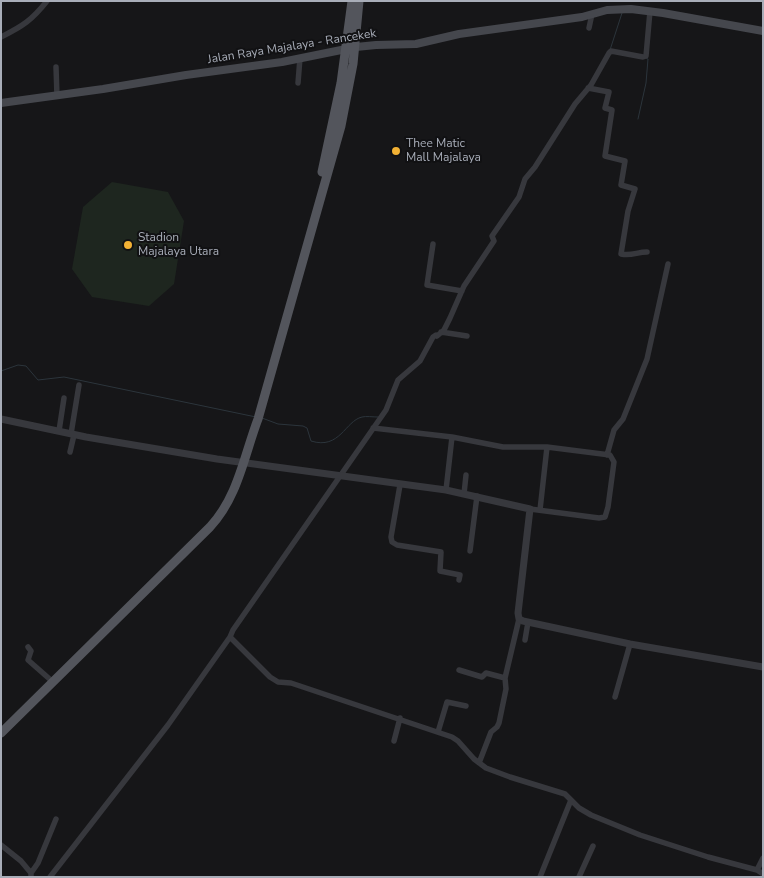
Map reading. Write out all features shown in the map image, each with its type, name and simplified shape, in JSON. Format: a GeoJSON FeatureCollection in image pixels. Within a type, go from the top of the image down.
{"type":"FeatureCollection","features":[{"type":"Feature","properties":{"kind":"main road"},"geometry":{"type":"LineString","coordinates":[[1,733],[217,520],[232,494],[254,428],[261,392],[320,180],[336,114],[352,1]]}},
{"type":"Feature","properties":{"kind":"main road"},"geometry":{"type":"LineString","coordinates":[[254,428],[260,413],[341,126],[356,47],[360,1]]}},
{"type":"Feature","properties":{"kind":"main road","name":"Jalan Raya Majalaya - Rancekek"},"geometry":{"type":"LineString","coordinates":[[1,103],[300,58],[356,47],[416,44],[459,34],[558,21],[619,9],[650,11],[763,31]]}},
{"type":"Feature","properties":{"kind":"street"},"geometry":{"type":"LineString","coordinates":[[1,37],[24,25],[47,1]]}},
{"type":"Feature","properties":{"kind":"street"},"geometry":{"type":"LineString","coordinates":[[50,877],[168,726],[386,410],[398,380],[420,361],[433,337],[438,336],[441,332],[450,318],[458,290],[494,241],[492,236],[519,197],[525,179],[535,167],[574,104],[588,88],[610,51],[646,56],[650,11]]}},
{"type":"Feature","properties":{"kind":"street"},"geometry":{"type":"LineString","coordinates":[[589,28],[592,14]]}},
{"type":"Feature","properties":{"kind":"street"},"geometry":{"type":"LineString","coordinates":[[298,83],[300,58]]}},
{"type":"Feature","properties":{"kind":"street"},"geometry":{"type":"LineString","coordinates":[[56,67],[57,96]]}},
{"type":"Feature","properties":{"kind":"street"},"geometry":{"type":"LineString","coordinates":[[588,88],[609,92],[605,108],[612,110],[605,156],[625,161],[621,185],[635,189],[628,211],[621,254],[631,256],[639,252],[647,252]]}},
{"type":"Feature","properties":{"kind":"street"},"geometry":{"type":"LineString","coordinates":[[433,244],[427,285],[458,290]]}},
{"type":"Feature","properties":{"kind":"street"},"geometry":{"type":"LineString","coordinates":[[607,455],[614,430],[623,418],[647,359],[668,264]]}},
{"type":"Feature","properties":{"kind":"street"},"geometry":{"type":"LineString","coordinates":[[441,332],[467,336]]}},
{"type":"Feature","properties":{"kind":"street"},"geometry":{"type":"LineString","coordinates":[[70,452],[79,385]]}},
{"type":"Feature","properties":{"kind":"street"},"geometry":{"type":"LineString","coordinates":[[59,432],[64,398]]}},
{"type":"Feature","properties":{"kind":"street"},"geometry":{"type":"LineString","coordinates":[[1,419],[59,432],[338,477],[446,490],[530,509],[599,518],[605,517],[614,462],[610,455],[547,447],[511,447],[452,437],[373,428]]}},
{"type":"Feature","properties":{"kind":"street"},"geometry":{"type":"LineString","coordinates":[[446,490],[452,437]]}},
{"type":"Feature","properties":{"kind":"street"},"geometry":{"type":"LineString","coordinates":[[540,510],[547,447]]}},
{"type":"Feature","properties":{"kind":"street"},"geometry":{"type":"LineString","coordinates":[[464,494],[466,475]]}},
{"type":"Feature","properties":{"kind":"street"},"geometry":{"type":"LineString","coordinates":[[400,485],[391,537],[392,542],[397,545],[441,552],[440,571],[460,575],[459,580]]}},
{"type":"Feature","properties":{"kind":"street"},"geometry":{"type":"LineString","coordinates":[[470,552],[477,496]]}},
{"type":"Feature","properties":{"kind":"street"},"geometry":{"type":"LineString","coordinates":[[479,763],[491,732],[499,723],[506,689],[505,678],[519,618],[520,587],[530,509]]}},
{"type":"Feature","properties":{"kind":"street"},"geometry":{"type":"LineString","coordinates":[[519,618],[528,622],[630,644],[763,667]]}},
{"type":"Feature","properties":{"kind":"street"},"geometry":{"type":"LineString","coordinates":[[525,640],[528,622]]}},
{"type":"Feature","properties":{"kind":"street"},"geometry":{"type":"LineString","coordinates":[[230,636],[270,677],[278,682],[291,683],[452,736],[486,768],[510,778],[565,794],[591,815],[640,835],[708,857],[757,870],[763,874]]}},
{"type":"Feature","properties":{"kind":"street"},"geometry":{"type":"LineString","coordinates":[[615,697],[630,644]]}},
{"type":"Feature","properties":{"kind":"street"},"geometry":{"type":"LineString","coordinates":[[28,647],[32,651],[28,660],[53,682]]}},
{"type":"Feature","properties":{"kind":"street"},"geometry":{"type":"LineString","coordinates":[[459,670],[482,678],[486,673],[505,678]]}},
{"type":"Feature","properties":{"kind":"street"},"geometry":{"type":"LineString","coordinates":[[438,732],[447,702],[466,706]]}},
{"type":"Feature","properties":{"kind":"street"},"geometry":{"type":"LineString","coordinates":[[394,741],[400,718]]}},
{"type":"Feature","properties":{"kind":"street"},"geometry":{"type":"LineString","coordinates":[[542,876],[571,800]]}},
{"type":"Feature","properties":{"kind":"street"},"geometry":{"type":"LineString","coordinates":[[1,845],[21,861],[31,875],[38,863],[56,819]]}},
{"type":"Feature","properties":{"kind":"street"},"geometry":{"type":"LineString","coordinates":[[579,877],[593,846]]}},
{"type":"Feature","properties":{"kind":"street"},"geometry":{"type":"LineString","coordinates":[[757,870],[763,858]]}},
{"type":"Feature","properties":{"kind":"shaded area","name":"Stadion Majalaya Utara"},"geometry":{"type":"Polygon","coordinates":[[[112,182],[168,192],[184,221],[174,284],[149,306],[92,297],[72,269],[83,207],[112,182]]]}},
{"type":"Feature","properties":{"kind":"waterway"},"geometry":{"type":"LineString","coordinates":[[610,50],[622,13]]}},
{"type":"Feature","properties":{"kind":"waterway"},"geometry":{"type":"LineString","coordinates":[[638,119],[646,83],[648,59],[646,58]]}},
{"type":"Feature","properties":{"kind":"waterway"},"geometry":{"type":"LineString","coordinates":[[1,371],[18,365],[26,366],[38,380],[64,377],[256,417]]}},
{"type":"Feature","properties":{"kind":"waterway"},"geometry":{"type":"LineString","coordinates":[[262,418],[278,424],[303,426],[307,428],[311,441],[321,443],[329,442],[356,420],[364,417],[378,417]]}},
{"type":"Feature","properties":{"kind":"place","name":"Thee Matic Mall Majalaya"},"geometry":{"type":"Point","coordinates":[396,151]}},
{"type":"Feature","properties":{"kind":"place","name":"Stadion Majalaya Utara"},"geometry":{"type":"Point","coordinates":[128,245]}}]}
